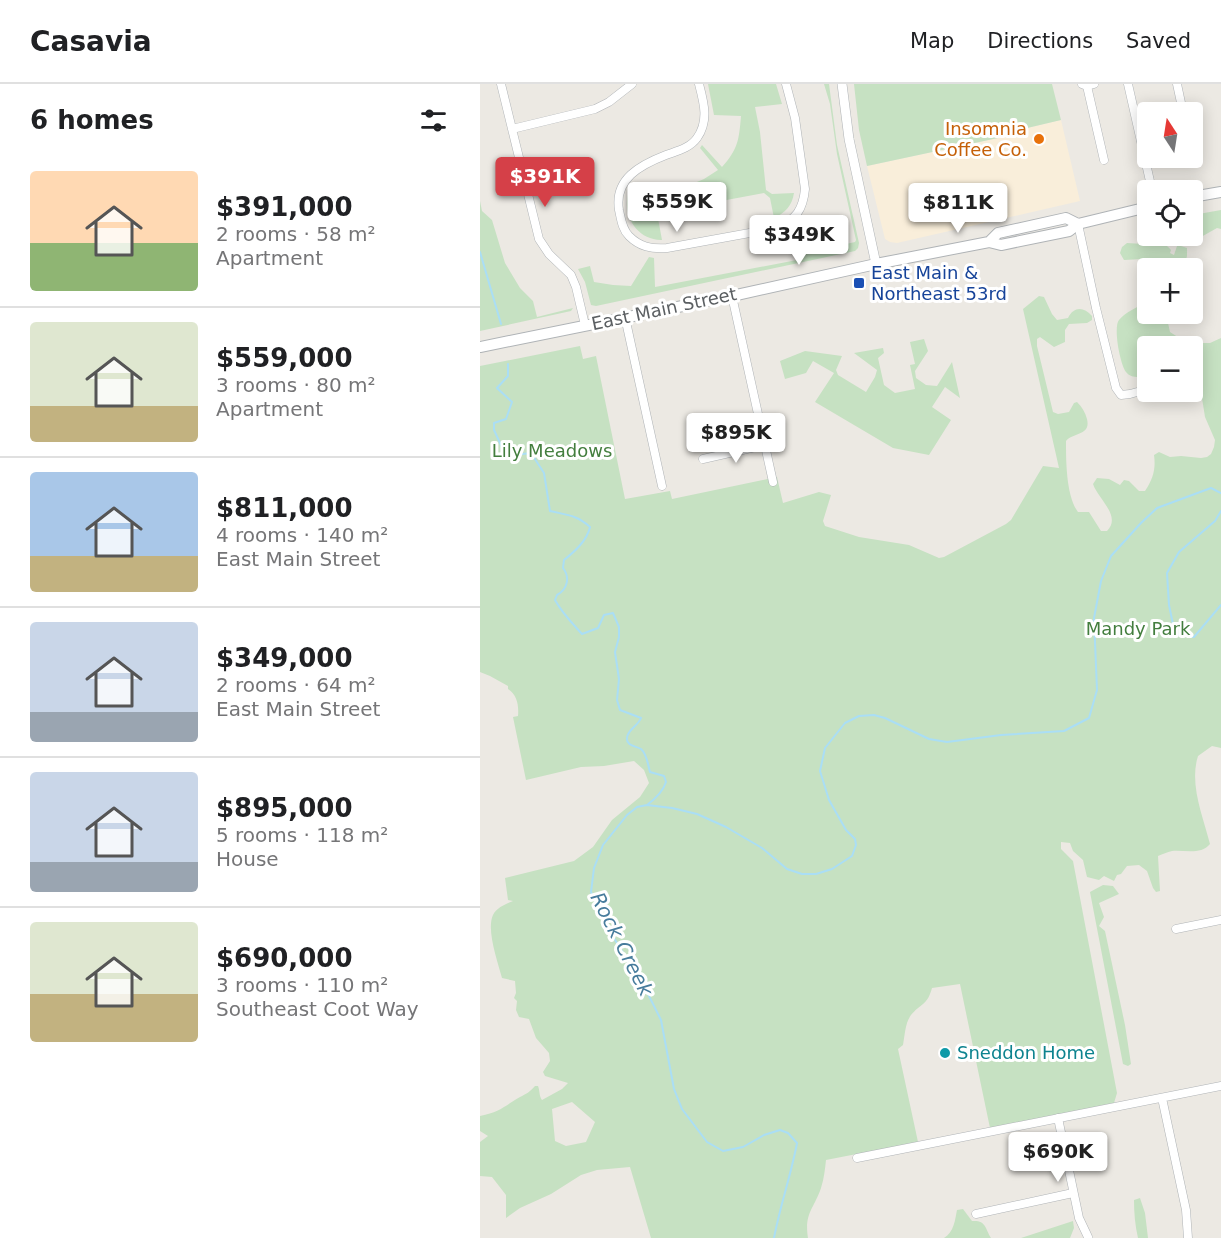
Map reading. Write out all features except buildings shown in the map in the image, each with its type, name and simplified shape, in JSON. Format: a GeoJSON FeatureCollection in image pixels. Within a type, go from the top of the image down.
{"type":"FeatureCollection","features":[{"type":"Feature","properties":{"kind":"main road"},"geometry":{"type":"LineString","coordinates":[[1203,195],[1221,192]]}},
{"type":"Feature","properties":{"kind":"main road","name":"East Main Street"},"geometry":{"type":"LineString","coordinates":[[480,347],[989,242],[998,233],[1066,219],[1078,224],[1137,210]]}},
{"type":"Feature","properties":{"kind":"street"},"geometry":{"type":"LineString","coordinates":[[501,84],[539,239],[549,254],[571,275],[585,325]]}},
{"type":"Feature","properties":{"kind":"street"},"geometry":{"type":"LineString","coordinates":[[512,129],[595,109],[609,102],[632,84]]}},
{"type":"Feature","properties":{"kind":"street"},"geometry":{"type":"LineString","coordinates":[[699,84],[705,111],[703,128],[696,140],[688,146],[637,169],[628,177],[620,191],[618,202],[625,233],[636,243],[652,249],[777,228],[787,224],[796,214],[804,199],[805,189],[795,118],[786,84]]}},
{"type":"Feature","properties":{"kind":"street"},"geometry":{"type":"LineString","coordinates":[[842,84],[849,139],[876,264]]}},
{"type":"Feature","properties":{"kind":"street"},"geometry":{"type":"LineString","coordinates":[[1128,84],[1137,119]]}},
{"type":"Feature","properties":{"kind":"street"},"geometry":{"type":"LineString","coordinates":[[1177,84],[1181,102]]}},
{"type":"Feature","properties":{"kind":"street"},"geometry":{"type":"LineString","coordinates":[[1088,85],[1104,160]]}},
{"type":"Feature","properties":{"kind":"street"},"geometry":{"type":"LineString","coordinates":[[1078,224],[1116,388],[1121,395],[1137,392]]}},
{"type":"Feature","properties":{"kind":"street"},"geometry":{"type":"LineString","coordinates":[[732,296],[772,482]]}},
{"type":"Feature","properties":{"kind":"street"},"geometry":{"type":"LineString","coordinates":[[625,317],[662,486]]}},
{"type":"Feature","properties":{"kind":"street"},"geometry":{"type":"LineString","coordinates":[[703,459],[765,445]]}},
{"type":"Feature","properties":{"kind":"street"},"geometry":{"type":"LineString","coordinates":[[1176,929],[1221,920]]}},
{"type":"Feature","properties":{"kind":"street"},"geometry":{"type":"LineString","coordinates":[[857,1158],[1221,1086]]}},
{"type":"Feature","properties":{"kind":"street"},"geometry":{"type":"LineString","coordinates":[[1162,1098],[1186,1210],[1188,1238]]}},
{"type":"Feature","properties":{"kind":"street"},"geometry":{"type":"LineString","coordinates":[[1058,1119],[1079,1218],[1088,1237]]}},
{"type":"Feature","properties":{"kind":"street"},"geometry":{"type":"LineString","coordinates":[[976,1214],[1073,1193]]}},
{"type":"Feature","properties":{"kind":"shaded area"},"geometry":{"type":"Polygon","coordinates":[[[1061,120],[1080,201],[897,243],[885,239],[867,166],[1012,135],[1023,129],[1061,120]]]}},
{"type":"Feature","properties":{"kind":"green space"},"geometry":{"type":"Polygon","coordinates":[[[708,84],[776,84],[782,104],[755,107],[766,190],[772,194],[794,193],[792,202],[785,211],[774,218],[770,198],[764,193],[657,213],[662,240],[652,239],[644,235],[631,222],[627,203],[632,185],[647,207],[668,194],[704,179],[718,170],[700,148],[702,145],[722,167],[737,144],[741,116],[714,115],[708,84]]]}},
{"type":"Feature","properties":{"kind":"green space"},"geometry":{"type":"Polygon","coordinates":[[[824,84],[829,84],[837,145],[859,243],[855,251],[596,306],[591,305],[585,282],[578,269],[590,266],[594,282],[631,286],[649,257],[654,258],[655,287],[797,260],[796,255],[855,242],[837,154],[830,104],[824,84]]]}},
{"type":"Feature","properties":{"kind":"green space"},"geometry":{"type":"Polygon","coordinates":[[[854,84],[1052,84],[1061,120],[1023,129],[1012,135],[867,166],[859,130],[854,84]]]}},
{"type":"Feature","properties":{"kind":"green space"},"geometry":{"type":"Polygon","coordinates":[[[480,201],[482,211],[492,220],[505,263],[520,288],[533,301],[537,317],[573,308],[571,311],[480,331],[480,201]]]}},
{"type":"Feature","properties":{"kind":"green space"},"geometry":{"type":"Polygon","coordinates":[[[1221,210],[1221,229],[1217,228],[1203,236],[1203,213],[1221,210]]]}},
{"type":"Feature","properties":{"kind":"green space"},"geometry":{"type":"Polygon","coordinates":[[[1127,243],[1137,244],[1137,246],[1167,246],[1171,250],[1170,253],[1174,255],[1177,246],[1187,248],[1186,258],[1124,260],[1120,253],[1122,247],[1127,243]]]}},
{"type":"Feature","properties":{"kind":"green space"},"geometry":{"type":"Polygon","coordinates":[[[1039,296],[1044,297],[1057,320],[1068,318],[1073,311],[1079,309],[1092,316],[1092,320],[1087,323],[1069,324],[1065,330],[1065,342],[1054,347],[1040,337],[1037,339],[1037,346],[1053,412],[1058,414],[1069,412],[1077,402],[1086,416],[1087,428],[1066,441],[1068,478],[1071,497],[1078,512],[1089,512],[1101,531],[1107,531],[1112,519],[1093,484],[1097,478],[1109,479],[1120,485],[1124,480],[1129,481],[1139,491],[1145,491],[1153,474],[1154,455],[1159,452],[1170,457],[1201,458],[1211,454],[1215,440],[1205,417],[1203,402],[1203,343],[1210,343],[1221,338],[1221,748],[1212,746],[1198,756],[1195,778],[1198,800],[1210,844],[1198,851],[1172,851],[1158,856],[1160,891],[1156,892],[1147,871],[1139,865],[1127,866],[1114,881],[1104,876],[1099,880],[1087,877],[1083,860],[1073,851],[1070,843],[1061,842],[1061,849],[1073,861],[1117,1093],[1114,1103],[990,1128],[960,984],[932,988],[926,1001],[909,1018],[903,1045],[898,1049],[918,1142],[826,1160],[821,1188],[807,1223],[808,1238],[651,1238],[630,1167],[597,1170],[581,1175],[506,1218],[506,1195],[492,1177],[480,1176],[480,1142],[488,1136],[480,1131],[480,1116],[501,1109],[528,1093],[535,1086],[538,1086],[542,1100],[568,1083],[545,1076],[543,1072],[550,1061],[549,1053],[536,1038],[529,1019],[519,1017],[516,1010],[517,1001],[514,998],[515,981],[502,978],[493,946],[491,921],[495,912],[513,901],[508,900],[505,878],[574,861],[593,847],[612,820],[640,797],[649,783],[644,770],[634,761],[581,767],[526,780],[513,717],[518,716],[518,704],[508,686],[480,672],[480,366],[580,346],[583,359],[596,356],[625,499],[670,491],[672,499],[777,477],[783,503],[819,492],[831,495],[823,521],[825,526],[859,537],[909,545],[939,558],[1006,524],[1011,520],[1043,466],[1059,468],[1023,309],[1039,296]],[[572,1102],[552,1109],[555,1141],[566,1146],[586,1142],[595,1122],[572,1102]]]}},
{"type":"Feature","properties":{"kind":"green space"},"geometry":{"type":"Polygon","coordinates":[[[1137,307],[1137,324],[1168,324],[1170,332],[1176,336],[1137,336],[1137,377],[1127,373],[1117,337],[1117,324],[1125,314],[1137,307]]]}},
{"type":"Feature","properties":{"kind":"green space"},"geometry":{"type":"Polygon","coordinates":[[[924,339],[928,351],[915,371],[916,378],[926,385],[937,386],[952,362],[960,398],[945,387],[932,407],[951,420],[929,455],[893,448],[815,402],[834,373],[813,361],[806,373],[785,379],[780,361],[805,351],[842,356],[836,370],[838,375],[866,392],[877,370],[854,353],[883,348],[884,353],[878,358],[884,385],[895,393],[915,389],[910,365],[915,364],[910,342],[924,339]]]}},
{"type":"Feature","properties":{"kind":"green space"},"geometry":{"type":"Polygon","coordinates":[[[1103,885],[1113,886],[1119,894],[1099,903],[1104,917],[1099,926],[1105,931],[1125,1025],[1131,1064],[1128,1066],[1123,1064],[1090,892],[1103,885]]]}},
{"type":"Feature","properties":{"kind":"green space"},"geometry":{"type":"Polygon","coordinates":[[[1140,1198],[1145,1213],[1148,1238],[1138,1238],[1137,1233],[1134,1200],[1140,1198]]]}},
{"type":"Feature","properties":{"kind":"green space"},"geometry":{"type":"Polygon","coordinates":[[[963,1209],[972,1221],[983,1223],[991,1238],[944,1238],[952,1229],[957,1210],[963,1209]]]}},
{"type":"Feature","properties":{"kind":"green space"},"geometry":{"type":"Polygon","coordinates":[[[1073,1221],[1074,1228],[1070,1238],[1021,1238],[1073,1221]]]}},
{"type":"Feature","properties":{"kind":"waterway"},"geometry":{"type":"LineString","coordinates":[[480,252],[501,324]]}},
{"type":"Feature","properties":{"kind":"waterway"},"geometry":{"type":"LineString","coordinates":[[508,364],[508,376],[497,388],[512,402],[506,419],[494,423],[494,430],[506,456],[531,453],[544,473],[550,511],[576,518],[590,527],[576,550],[564,560],[563,568],[567,575],[567,583],[555,600],[582,634],[598,628],[604,615],[613,613],[619,627],[615,652],[619,679],[617,700],[620,710],[641,718],[627,735],[627,741],[643,751],[650,772],[664,776],[666,782],[661,792],[647,805]]}},
{"type":"Feature","properties":{"kind":"waterway","name":"Rock Creek"},"geometry":{"type":"LineString","coordinates":[[774,1238],[797,1143],[788,1133],[780,1130],[764,1135],[743,1147],[723,1151],[707,1142],[682,1109],[674,1089],[661,1020],[647,992],[609,930],[591,892],[594,868],[603,845],[627,815],[637,807],[647,805],[697,814],[726,827],[762,848],[787,869],[802,874],[816,874],[832,869],[852,856],[856,845],[855,839],[846,830],[829,800],[820,771],[825,748],[845,723],[859,716],[874,715],[929,739],[947,742],[1001,735],[1064,731],[1089,718],[1097,690],[1094,618],[1101,581],[1111,556],[1157,508],[1211,488],[1221,493]]}},
{"type":"Feature","properties":{"kind":"waterway","name":"Rock Creek"},"geometry":{"type":"LineString","coordinates":[[1221,511],[1215,521],[1179,552],[1167,573],[1169,605],[1175,634],[1194,637],[1221,605]]}},
{"type":"Feature","properties":{"kind":"place","name":"Insomnia Coffee Co."},"geometry":{"type":"Point","coordinates":[1039,139]}},
{"type":"Feature","properties":{"kind":"place","name":"East Main & Northeast 53rd"},"geometry":{"type":"Point","coordinates":[859,283]}},
{"type":"Feature","properties":{"kind":"place","name":"Sneddon Home"},"geometry":{"type":"Point","coordinates":[945,1053]}},
{"type":"Feature","properties":{"kind":"park label","name":"Lily Meadows"},"geometry":{"type":"Point","coordinates":[552,451]}},
{"type":"Feature","properties":{"kind":"park label","name":"Mandy Park"},"geometry":{"type":"Point","coordinates":[1138,629]}}]}
